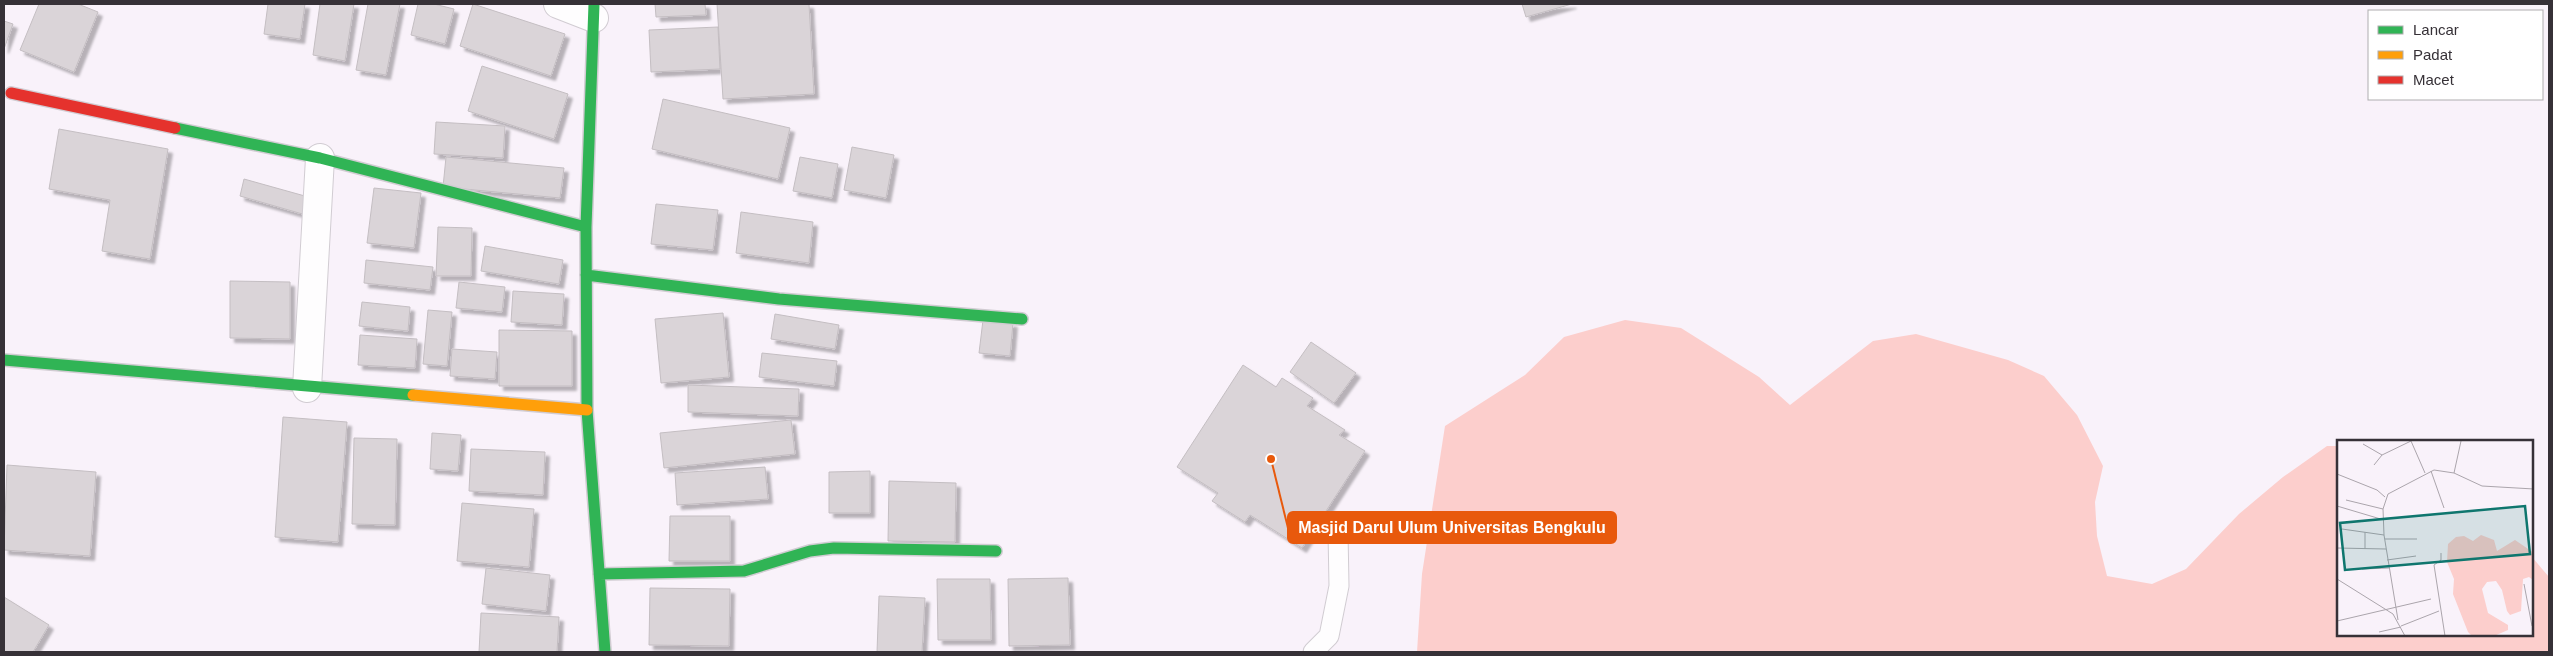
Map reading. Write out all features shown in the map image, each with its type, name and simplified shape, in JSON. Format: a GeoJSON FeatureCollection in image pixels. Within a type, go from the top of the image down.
{"type":"FeatureCollection","features":[{"type":"Feature","properties":{"kind":"street"},"geometry":{"type":"LineString","coordinates":[[558,4],[594,11],[586,227],[587,410],[605,652]]}},
{"type":"Feature","properties":{"kind":"street"},"geometry":{"type":"LineString","coordinates":[[11,93],[320,158],[586,227]]}},
{"type":"Feature","properties":{"kind":"street"},"geometry":{"type":"LineString","coordinates":[[307,388],[320,158]]}},
{"type":"Feature","properties":{"kind":"street"},"geometry":{"type":"LineString","coordinates":[[586,276],[780,299],[1022,319]]}},
{"type":"Feature","properties":{"kind":"street"},"geometry":{"type":"LineString","coordinates":[[4,360],[307,388],[587,410]]}},
{"type":"Feature","properties":{"kind":"street"},"geometry":{"type":"LineString","coordinates":[[599,574],[744,571],[810,551],[834,548],[996,551]]}},
{"type":"Feature","properties":{"kind":"lane"},"geometry":{"type":"LineString","coordinates":[[1313,652],[1329,636],[1339,586],[1338,532]]}},
{"type":"Feature","properties":{"kind":"shaded area"},"geometry":{"type":"Polygon","coordinates":[[[1625,320],[1681,328],[1759,377],[1790,405],[1873,341],[1916,334],[2008,360],[2044,376],[2077,415],[2103,466],[2095,502],[2097,536],[2107,576],[2152,584],[2186,569],[2239,514],[2283,477],[2327,446],[2337,446],[2337,636],[2533,636],[2533,558],[2549,577],[2549,652],[1417,652],[1422,574],[1445,426],[1525,375],[1564,337],[1625,320]]]}},
{"type":"Feature","properties":{"kind":"building"},"geometry":{"type":"Polygon","coordinates":[[[39,4],[78,4],[98,12],[74,72],[20,50],[39,4]]]}},
{"type":"Feature","properties":{"kind":"building"},"geometry":{"type":"Polygon","coordinates":[[[268,4],[305,4],[300,39],[264,34],[268,4]]]}},
{"type":"Feature","properties":{"kind":"building"},"geometry":{"type":"Polygon","coordinates":[[[320,4],[354,4],[345,61],[313,55],[320,4]]]}},
{"type":"Feature","properties":{"kind":"building"},"geometry":{"type":"Polygon","coordinates":[[[368,4],[400,4],[386,75],[356,70],[368,4]]]}},
{"type":"Feature","properties":{"kind":"building"},"geometry":{"type":"Polygon","coordinates":[[[418,4],[434,4],[454,9],[445,44],[411,35],[418,4]]]}},
{"type":"Feature","properties":{"kind":"building"},"geometry":{"type":"Polygon","coordinates":[[[473,4],[565,34],[551,76],[460,46],[473,4]]]}},
{"type":"Feature","properties":{"kind":"building"},"geometry":{"type":"Polygon","coordinates":[[[655,4],[705,4],[706,15],[656,17],[655,4]]]}},
{"type":"Feature","properties":{"kind":"building"},"geometry":{"type":"Polygon","coordinates":[[[717,4],[809,4],[814,94],[723,99],[717,4]]]}},
{"type":"Feature","properties":{"kind":"building"},"geometry":{"type":"Polygon","coordinates":[[[1522,4],[1572,4],[1526,17],[1522,4]]]}},
{"type":"Feature","properties":{"kind":"building"},"geometry":{"type":"Polygon","coordinates":[[[4,21],[13,24],[4,49],[4,21]]]}},
{"type":"Feature","properties":{"kind":"building"},"geometry":{"type":"Polygon","coordinates":[[[718,27],[720,69],[651,72],[649,30],[718,27]]]}},
{"type":"Feature","properties":{"kind":"building"},"geometry":{"type":"Polygon","coordinates":[[[482,66],[568,94],[554,139],[468,111],[482,66]]]}},
{"type":"Feature","properties":{"kind":"building"},"geometry":{"type":"Polygon","coordinates":[[[663,99],[790,128],[778,179],[652,149],[663,99]]]}},
{"type":"Feature","properties":{"kind":"building"},"geometry":{"type":"Polygon","coordinates":[[[436,122],[505,126],[503,158],[434,154],[436,122]]]}},
{"type":"Feature","properties":{"kind":"building"},"geometry":{"type":"Polygon","coordinates":[[[59,129],[168,149],[150,259],[102,251],[110,200],[49,189],[59,129]]]}},
{"type":"Feature","properties":{"kind":"building"},"geometry":{"type":"Polygon","coordinates":[[[852,147],[894,155],[886,198],[844,190],[852,147]]]}},
{"type":"Feature","properties":{"kind":"building"},"geometry":{"type":"Polygon","coordinates":[[[446,157],[564,168],[560,198],[443,187],[446,157]]]}},
{"type":"Feature","properties":{"kind":"building"},"geometry":{"type":"Polygon","coordinates":[[[800,157],[838,164],[832,198],[793,191],[800,157]]]}},
{"type":"Feature","properties":{"kind":"building"},"geometry":{"type":"Polygon","coordinates":[[[244,179],[312,198],[306,215],[240,196],[244,179]]]}},
{"type":"Feature","properties":{"kind":"building"},"geometry":{"type":"Polygon","coordinates":[[[374,188],[421,193],[414,248],[367,243],[374,188]]]}},
{"type":"Feature","properties":{"kind":"building"},"geometry":{"type":"Polygon","coordinates":[[[656,204],[718,210],[713,250],[651,244],[656,204]]]}},
{"type":"Feature","properties":{"kind":"building"},"geometry":{"type":"Polygon","coordinates":[[[741,212],[813,222],[809,263],[736,253],[741,212]]]}},
{"type":"Feature","properties":{"kind":"building"},"geometry":{"type":"Polygon","coordinates":[[[438,227],[472,228],[471,276],[436,276],[438,227]]]}},
{"type":"Feature","properties":{"kind":"building"},"geometry":{"type":"Polygon","coordinates":[[[485,246],[563,260],[559,284],[481,271],[485,246]]]}},
{"type":"Feature","properties":{"kind":"building"},"geometry":{"type":"Polygon","coordinates":[[[366,260],[433,267],[430,290],[364,283],[366,260]]]}},
{"type":"Feature","properties":{"kind":"building"},"geometry":{"type":"Polygon","coordinates":[[[230,281],[290,282],[290,339],[230,338],[230,281]]]}},
{"type":"Feature","properties":{"kind":"building"},"geometry":{"type":"Polygon","coordinates":[[[459,282],[505,287],[502,312],[456,308],[459,282]]]}},
{"type":"Feature","properties":{"kind":"building"},"geometry":{"type":"Polygon","coordinates":[[[513,291],[564,294],[562,325],[511,322],[513,291]]]}},
{"type":"Feature","properties":{"kind":"building"},"geometry":{"type":"Polygon","coordinates":[[[362,302],[410,307],[408,331],[359,326],[362,302]]]}},
{"type":"Feature","properties":{"kind":"building"},"geometry":{"type":"Polygon","coordinates":[[[428,310],[452,312],[447,366],[423,364],[428,310]]]}},
{"type":"Feature","properties":{"kind":"building"},"geometry":{"type":"Polygon","coordinates":[[[723,313],[729,377],[661,383],[655,319],[723,313]]]}},
{"type":"Feature","properties":{"kind":"building"},"geometry":{"type":"Polygon","coordinates":[[[775,314],[839,325],[835,349],[771,339],[775,314]]]}},
{"type":"Feature","properties":{"kind":"building"},"geometry":{"type":"Polygon","coordinates":[[[983,320],[1013,323],[1010,356],[979,353],[983,320]]]}},
{"type":"Feature","properties":{"kind":"building"},"geometry":{"type":"Polygon","coordinates":[[[499,330],[572,331],[572,386],[499,386],[499,330]]]}},
{"type":"Feature","properties":{"kind":"building"},"geometry":{"type":"Polygon","coordinates":[[[360,335],[417,339],[415,368],[358,365],[360,335]]]}},
{"type":"Feature","properties":{"kind":"building"},"geometry":{"type":"Polygon","coordinates":[[[1311,342],[1356,373],[1334,403],[1290,372],[1311,342]]]}},
{"type":"Feature","properties":{"kind":"building"},"geometry":{"type":"Polygon","coordinates":[[[452,349],[497,352],[495,379],[450,376],[452,349]]]}},
{"type":"Feature","properties":{"kind":"building"},"geometry":{"type":"Polygon","coordinates":[[[762,353],[837,361],[834,386],[759,377],[762,353]]]}},
{"type":"Feature","properties":{"kind":"building"},"geometry":{"type":"Polygon","coordinates":[[[1243,365],[1276,387],[1282,378],[1313,398],[1307,406],[1345,430],[1339,435],[1365,451],[1302,548],[1250,515],[1245,522],[1212,501],[1218,493],[1177,467],[1243,365]]]}},
{"type":"Feature","properties":{"kind":"building"},"geometry":{"type":"Polygon","coordinates":[[[688,385],[799,389],[798,416],[688,412],[688,385]]]}},
{"type":"Feature","properties":{"kind":"building"},"geometry":{"type":"Polygon","coordinates":[[[283,417],[347,422],[338,542],[275,537],[283,417]]]}},
{"type":"Feature","properties":{"kind":"building"},"geometry":{"type":"Polygon","coordinates":[[[791,420],[795,454],[664,468],[660,433],[791,420]]]}},
{"type":"Feature","properties":{"kind":"building"},"geometry":{"type":"Polygon","coordinates":[[[432,433],[461,435],[458,471],[430,469],[432,433]]]}},
{"type":"Feature","properties":{"kind":"building"},"geometry":{"type":"Polygon","coordinates":[[[354,438],[397,439],[395,525],[352,524],[354,438]]]}},
{"type":"Feature","properties":{"kind":"building"},"geometry":{"type":"Polygon","coordinates":[[[471,449],[545,452],[543,495],[469,491],[471,449]]]}},
{"type":"Feature","properties":{"kind":"building"},"geometry":{"type":"Polygon","coordinates":[[[7,465],[96,472],[90,556],[4,550],[7,465]]]}},
{"type":"Feature","properties":{"kind":"building"},"geometry":{"type":"Polygon","coordinates":[[[765,467],[768,499],[677,505],[675,473],[765,467]]]}},
{"type":"Feature","properties":{"kind":"building"},"geometry":{"type":"Polygon","coordinates":[[[870,471],[870,513],[829,513],[829,472],[870,471]]]}},
{"type":"Feature","properties":{"kind":"building"},"geometry":{"type":"Polygon","coordinates":[[[889,481],[956,483],[955,542],[888,541],[889,481]]]}},
{"type":"Feature","properties":{"kind":"building"},"geometry":{"type":"Polygon","coordinates":[[[462,503],[534,509],[529,567],[457,561],[462,503]]]}},
{"type":"Feature","properties":{"kind":"building"},"geometry":{"type":"Polygon","coordinates":[[[670,516],[730,516],[730,561],[669,561],[670,516]]]}},
{"type":"Feature","properties":{"kind":"building"},"geometry":{"type":"Polygon","coordinates":[[[486,568],[550,575],[546,611],[482,604],[486,568]]]}},
{"type":"Feature","properties":{"kind":"building"},"geometry":{"type":"Polygon","coordinates":[[[1068,578],[1070,645],[1009,646],[1008,579],[1068,578]]]}},
{"type":"Feature","properties":{"kind":"building"},"geometry":{"type":"Polygon","coordinates":[[[937,579],[990,579],[991,640],[938,640],[937,579]]]}},
{"type":"Feature","properties":{"kind":"building"},"geometry":{"type":"Polygon","coordinates":[[[650,588],[730,589],[729,646],[649,645],[650,588]]]}},
{"type":"Feature","properties":{"kind":"building"},"geometry":{"type":"Polygon","coordinates":[[[879,596],[925,598],[922,652],[877,652],[879,596]]]}},
{"type":"Feature","properties":{"kind":"building"},"geometry":{"type":"Polygon","coordinates":[[[4,597],[49,625],[33,652],[4,652],[4,597]]]}},
{"type":"Feature","properties":{"kind":"building"},"geometry":{"type":"Polygon","coordinates":[[[481,613],[559,617],[557,652],[479,652],[481,613]]]}},
{"type":"Feature","properties":{"kind":"traffic: fast"},"geometry":{"type":"LineString","coordinates":[[594,4],[586,227],[587,410],[605,652]]}},
{"type":"Feature","properties":{"kind":"traffic: fast"},"geometry":{"type":"LineString","coordinates":[[175,128],[320,158],[586,227]]}},
{"type":"Feature","properties":{"kind":"traffic: fast"},"geometry":{"type":"LineString","coordinates":[[586,275],[779,299],[1022,319]]}},
{"type":"Feature","properties":{"kind":"traffic: fast"},"geometry":{"type":"LineString","coordinates":[[4,360],[413,395]]}},
{"type":"Feature","properties":{"kind":"traffic: fast"},"geometry":{"type":"LineString","coordinates":[[599,574],[744,571],[810,551],[834,548],[996,551]]}},
{"type":"Feature","properties":{"kind":"traffic: slow"},"geometry":{"type":"LineString","coordinates":[[413,395],[587,410]]}},
{"type":"Feature","properties":{"kind":"traffic: jam"},"geometry":{"type":"LineString","coordinates":[[11,93],[175,128]]}},
{"type":"Feature","properties":{"kind":"place","name":"Masjid Darul Ulum Universitas Bengkulu"},"geometry":{"type":"Point","coordinates":[1271,459]}}]}
